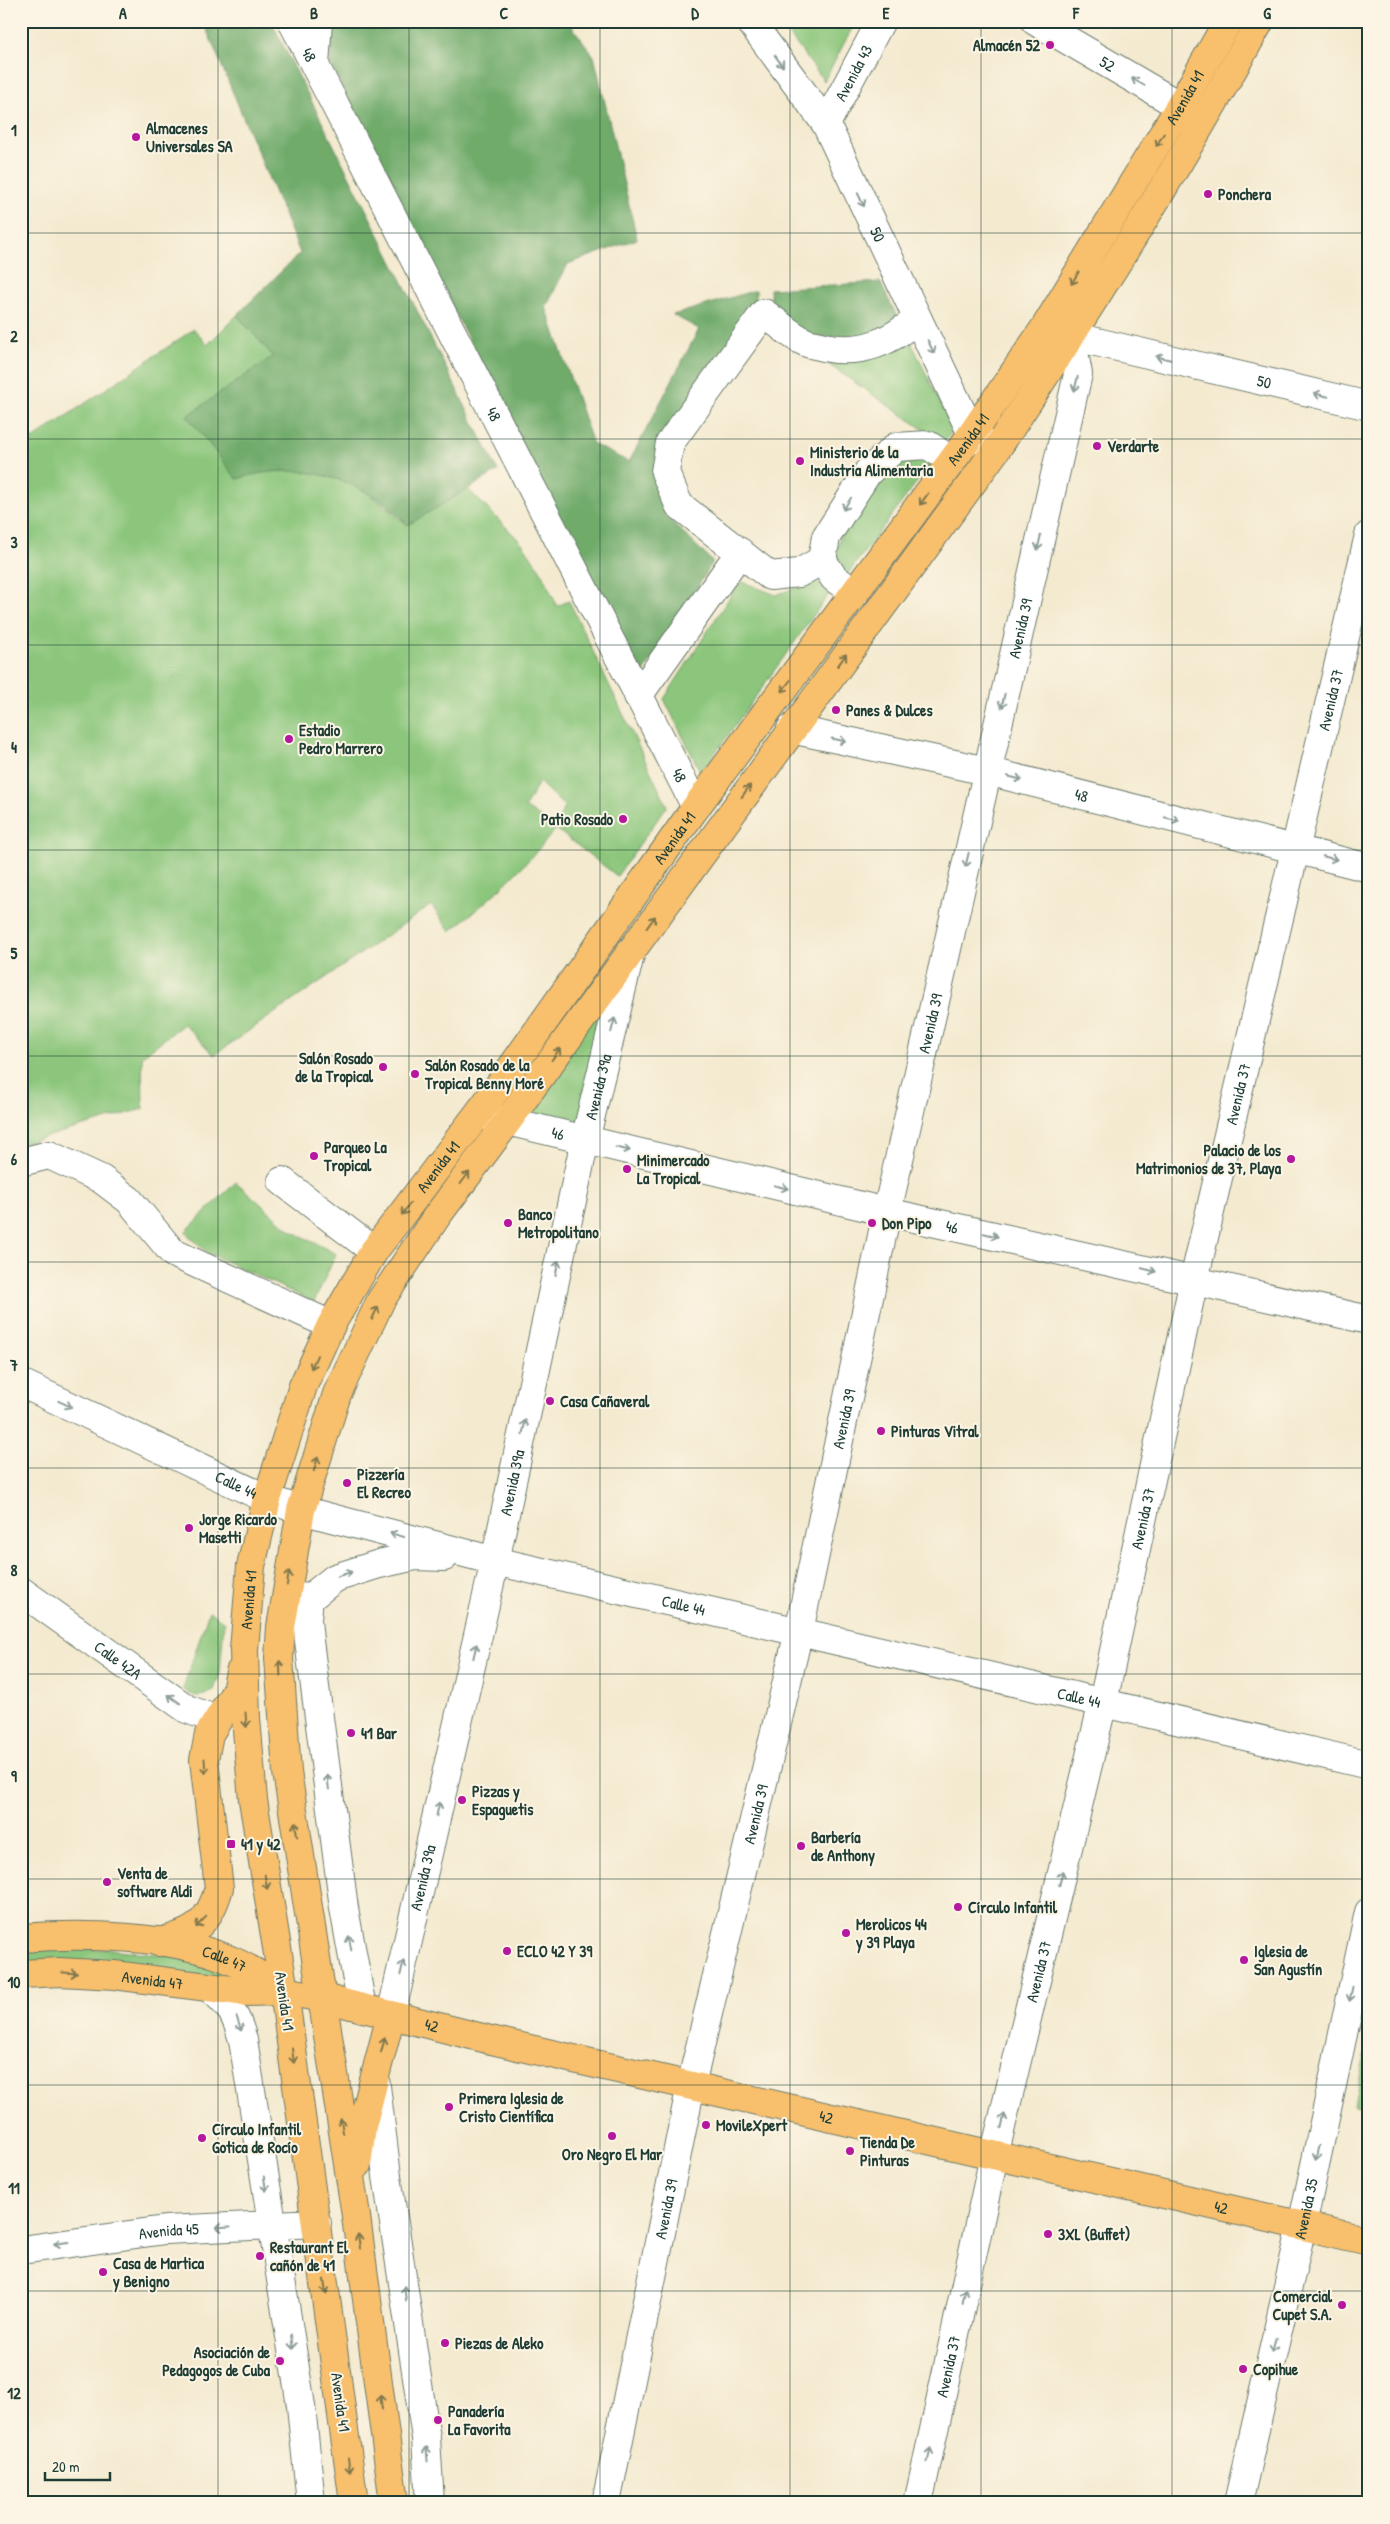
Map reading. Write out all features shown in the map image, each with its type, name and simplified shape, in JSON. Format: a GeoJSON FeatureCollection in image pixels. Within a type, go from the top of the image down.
{"type":"FeatureCollection","features":[{"type":"Feature","properties":{"kind":"main road","name":"Avenida 41"},"geometry":{"type":"LineString","coordinates":[[354,2503],[284,1991],[253,1800],[246,1718],[244,1650],[251,1566],[267,1499],[303,1386],[331,1325],[374,1251],[478,1114],[696,808],[972,434],[1044,329],[1180,106],[1228,21]]}},
{"type":"Feature","properties":{"kind":"main road","name":"Avenida 41"},"geometry":{"type":"LineString","coordinates":[[394,2503],[355,2209],[287,1772],[279,1658],[281,1627],[301,1510],[337,1394],[381,1300],[437,1216],[996,450],[1071,336],[1206,120],[1260,21]]}},
{"type":"Feature","properties":{"kind":"main road"},"geometry":{"type":"LineString","coordinates":[[21,1938],[76,1936],[158,1942],[178,1938],[194,1929],[214,1908],[219,1888],[204,1760],[210,1734],[236,1691],[244,1650]]}},
{"type":"Feature","properties":{"kind":"main road","name":"Calle 47"},"geometry":{"type":"LineString","coordinates":[[158,1942],[202,1950],[227,1959],[284,1991]]}},
{"type":"Feature","properties":{"kind":"main road","name":"Avenida 47"},"geometry":{"type":"LineString","coordinates":[[21,1974],[60,1972],[114,1975],[247,1992],[284,1991]]}},
{"type":"Feature","properties":{"kind":"main road","name":"42"},"geometry":{"type":"LineString","coordinates":[[284,1991],[323,1998],[994,2156],[1369,2241]]}},
{"type":"Feature","properties":{"kind":"main road"},"geometry":{"type":"LineString","coordinates":[[355,2209],[361,2135],[374,2074],[391,2015]]}},
{"type":"Feature","properties":{"kind":"street","name":"48"},"geometry":{"type":"LineString","coordinates":[[292,21],[696,808]]}},
{"type":"Feature","properties":{"kind":"street"},"geometry":{"type":"LineString","coordinates":[[315,67],[318,21]]}},
{"type":"Feature","properties":{"kind":"street","name":"50"},"geometry":{"type":"LineString","coordinates":[[750,21],[826,124],[972,434]]}},
{"type":"Feature","properties":{"kind":"street","name":"Avenida 43"},"geometry":{"type":"LineString","coordinates":[[826,124],[881,21]]}},
{"type":"Feature","properties":{"kind":"street","name":"52"},"geometry":{"type":"LineString","coordinates":[[1035,21],[1180,106]]}},
{"type":"Feature","properties":{"kind":"street"},"geometry":{"type":"LineString","coordinates":[[822,560],[799,573],[770,576],[679,505],[665,472],[670,443],[764,313],[806,342],[838,350],[860,349],[878,344],[900,334],[917,319]]}},
{"type":"Feature","properties":{"kind":"street","name":"50"},"geometry":{"type":"LineString","coordinates":[[1071,336],[1369,406]]}},
{"type":"Feature","properties":{"kind":"street","name":"Avenida 39"},"geometry":{"type":"LineString","coordinates":[[606,2503],[691,2085],[799,1631],[887,1212],[1078,374],[1071,336]]}},
{"type":"Feature","properties":{"kind":"street"},"geometry":{"type":"LineString","coordinates":[[972,434],[996,450]]}},
{"type":"Feature","properties":{"kind":"street"},"geometry":{"type":"LineString","coordinates":[[854,593],[834,578],[822,560],[826,537],[862,480],[868,472],[896,447],[928,446],[952,461]]}},
{"type":"Feature","properties":{"kind":"street","name":"Avenida 37"},"geometry":{"type":"LineString","coordinates":[[918,2503],[994,2156],[1103,1702],[1194,1280],[1293,850],[1369,535]]}},
{"type":"Feature","properties":{"kind":"street"},"geometry":{"type":"LineString","coordinates":[[638,696],[740,552]]}},
{"type":"Feature","properties":{"kind":"street","name":"48"},"geometry":{"type":"LineString","coordinates":[[791,729],[987,772],[1369,868]]}},
{"type":"Feature","properties":{"kind":"street","name":"Avenida 39a"},"geometry":{"type":"LineString","coordinates":[[391,2015],[495,1561],[585,1140],[631,949]]}},
{"type":"Feature","properties":{"kind":"street","name":"46"},"geometry":{"type":"LineString","coordinates":[[478,1114],[887,1212],[1369,1320]]}},
{"type":"Feature","properties":{"kind":"street"},"geometry":{"type":"LineString","coordinates":[[21,1162],[49,1155],[101,1179],[130,1200],[174,1253],[331,1325]]}},
{"type":"Feature","properties":{"kind":"street"},"geometry":{"type":"LineString","coordinates":[[282,1181],[374,1251]]}},
{"type":"Feature","properties":{"kind":"street","name":"Calle 44"},"geometry":{"type":"LineString","coordinates":[[21,1384],[267,1499],[301,1510],[495,1561],[1369,1765]]}},
{"type":"Feature","properties":{"kind":"street"},"geometry":{"type":"LineString","coordinates":[[281,1627],[309,1596],[335,1578],[379,1564],[415,1556],[495,1561]]}},
{"type":"Feature","properties":{"kind":"street","name":"Calle 42A"},"geometry":{"type":"LineString","coordinates":[[21,1591],[188,1709],[218,1720]]}},
{"type":"Feature","properties":{"kind":"street"},"geometry":{"type":"LineString","coordinates":[[309,1596],[307,1620],[309,1641],[344,1908],[362,2008]]}},
{"type":"Feature","properties":{"kind":"street","name":"Avenida 35"},"geometry":{"type":"LineString","coordinates":[[1238,2503],[1302,2226],[1369,1912]]}},
{"type":"Feature","properties":{"kind":"street"},"geometry":{"type":"LineString","coordinates":[[209,1987],[229,2004],[237,2019],[243,2040],[271,2224],[280,2264],[301,2406],[312,2503]]}},
{"type":"Feature","properties":{"kind":"street"},"geometry":{"type":"LineString","coordinates":[[374,2074],[387,2176],[436,2502],[399,2503]]}},
{"type":"Feature","properties":{"kind":"street","name":"Avenida 45"},"geometry":{"type":"LineString","coordinates":[[21,2250],[166,2230],[317,2223]]}},
{"type":"Feature","properties":{"kind":"green space"},"geometry":{"type":"Polygon","coordinates":[[[203,21],[271,21],[498,471],[408,525],[371,495],[329,477],[307,472],[284,471],[261,473],[237,479],[187,416],[273,356],[237,315],[300,253],[203,21]]]}},
{"type":"Feature","properties":{"kind":"green space"},"geometry":{"type":"Polygon","coordinates":[[[331,21],[568,21],[594,56],[637,239],[568,264],[546,307],[593,444],[629,462],[699,329],[673,315],[756,290],[757,313],[656,469],[666,516],[713,562],[639,680],[330,63],[331,21]]]}},
{"type":"Feature","properties":{"kind":"green space"},"geometry":{"type":"Polygon","coordinates":[[[779,21],[856,21],[824,81],[779,21]]]}},
{"type":"Feature","properties":{"kind":"green space"},"geometry":{"type":"Polygon","coordinates":[[[880,282],[902,326],[877,337],[807,337],[771,309],[770,289],[880,282]]]}},
{"type":"Feature","properties":{"kind":"green space","name":"Estadio Pedro Marrero"},"geometry":{"type":"Polygon","coordinates":[[[237,315],[273,356],[261,471],[312,471],[361,488],[408,525],[467,488],[522,543],[542,573],[557,606],[569,601],[667,806],[617,876],[556,829],[506,883],[450,931],[431,905],[214,1055],[184,1024],[142,1056],[143,1109],[21,1144],[21,447],[194,329],[207,345],[237,315]],[[539,782],[525,807],[556,828],[564,806],[539,782]]]}},
{"type":"Feature","properties":{"kind":"green space"},"geometry":{"type":"Polygon","coordinates":[[[909,338],[953,430],[943,443],[806,349],[909,338]]]}},
{"type":"Feature","properties":{"kind":"green space"},"geometry":{"type":"Polygon","coordinates":[[[902,456],[925,457],[932,462],[847,575],[836,554],[842,528],[884,468],[902,456]]]}},
{"type":"Feature","properties":{"kind":"green space"},"geometry":{"type":"Polygon","coordinates":[[[740,581],[776,595],[814,581],[831,591],[701,773],[664,699],[740,581]]]}},
{"type":"Feature","properties":{"kind":"green space"},"geometry":{"type":"Polygon","coordinates":[[[631,949],[585,1140],[507,1122],[631,949]]]}},
{"type":"Feature","properties":{"kind":"green space"},"geometry":{"type":"Polygon","coordinates":[[[236,1182],[290,1230],[336,1254],[314,1302],[208,1253],[185,1232],[236,1182]]]}},
{"type":"Feature","properties":{"kind":"green space"},"geometry":{"type":"Polygon","coordinates":[[[209,1611],[224,1622],[220,1673],[214,1690],[198,1696],[183,1689],[209,1611]]]}},
{"type":"Feature","properties":{"kind":"green space"},"geometry":{"type":"Polygon","coordinates":[[[109,1949],[166,1955],[203,1963],[241,1979],[21,1963],[21,1950],[109,1949]]]}},
{"type":"Feature","properties":{"kind":"green space"},"geometry":{"type":"Polygon","coordinates":[[[1369,2038],[1369,2100],[1367,2107],[1354,2105],[1369,2038]]]}},
{"type":"Feature","properties":{"kind":"place","name":"Almacén 52"},"geometry":{"type":"Point","coordinates":[1050,45]}},
{"type":"Feature","properties":{"kind":"place","name":"Almacenes Universales SA"},"geometry":{"type":"Point","coordinates":[136,137]}},
{"type":"Feature","properties":{"kind":"place","name":"Ponchera"},"geometry":{"type":"Point","coordinates":[1208,194]}},
{"type":"Feature","properties":{"kind":"place","name":"Verdarte"},"geometry":{"type":"Point","coordinates":[1097,446]}},
{"type":"Feature","properties":{"kind":"place","name":"Ministerio de la Industria Alimentaria"},"geometry":{"type":"Point","coordinates":[800,461]}},
{"type":"Feature","properties":{"kind":"place","name":"Panes & Dulces"},"geometry":{"type":"Point","coordinates":[836,710]}},
{"type":"Feature","properties":{"kind":"place","name":"Estadio Pedro Marrero"},"geometry":{"type":"Point","coordinates":[289,739]}},
{"type":"Feature","properties":{"kind":"place","name":"Patio Rosado"},"geometry":{"type":"Point","coordinates":[623,819]}},
{"type":"Feature","properties":{"kind":"place","name":"Salón Rosado de la Tropical"},"geometry":{"type":"Point","coordinates":[383,1067]}},
{"type":"Feature","properties":{"kind":"place","name":"Salón Rosado de la Tropical Benny Moré"},"geometry":{"type":"Point","coordinates":[415,1074]}},
{"type":"Feature","properties":{"kind":"place","name":"Parqueo La Tropical"},"geometry":{"type":"Point","coordinates":[314,1156]}},
{"type":"Feature","properties":{"kind":"place","name":"Palacio de los Matrimonios de 37, Playa"},"geometry":{"type":"Point","coordinates":[1291,1159]}},
{"type":"Feature","properties":{"kind":"place","name":"Minimercado La Tropical"},"geometry":{"type":"Point","coordinates":[627,1169]}},
{"type":"Feature","properties":{"kind":"place","name":"Banco Metropolitano"},"geometry":{"type":"Point","coordinates":[508,1223]}},
{"type":"Feature","properties":{"kind":"place","name":"Don Pipo"},"geometry":{"type":"Point","coordinates":[872,1223]}},
{"type":"Feature","properties":{"kind":"place","name":"Casa Cañaveral"},"geometry":{"type":"Point","coordinates":[550,1401]}},
{"type":"Feature","properties":{"kind":"place","name":"Pinturas Vitral"},"geometry":{"type":"Point","coordinates":[881,1431]}},
{"type":"Feature","properties":{"kind":"place","name":"Pizzería El Recreo"},"geometry":{"type":"Point","coordinates":[347,1483]}},
{"type":"Feature","properties":{"kind":"place","name":"Jorge Ricardo Masetti"},"geometry":{"type":"Point","coordinates":[189,1528]}},
{"type":"Feature","properties":{"kind":"place","name":"41 Bar"},"geometry":{"type":"Point","coordinates":[351,1733]}},
{"type":"Feature","properties":{"kind":"place","name":"Pizzas y Espaguetis"},"geometry":{"type":"Point","coordinates":[462,1800]}},
{"type":"Feature","properties":{"kind":"place","name":"41 y 42"},"geometry":{"type":"Point","coordinates":[231,1844]}},
{"type":"Feature","properties":{"kind":"place","name":"Barbería de Anthony"},"geometry":{"type":"Point","coordinates":[801,1846]}},
{"type":"Feature","properties":{"kind":"place","name":"Venta de software Aldi"},"geometry":{"type":"Point","coordinates":[107,1882]}},
{"type":"Feature","properties":{"kind":"place","name":"Círculo Infantil"},"geometry":{"type":"Point","coordinates":[958,1907]}},
{"type":"Feature","properties":{"kind":"place","name":"Merolicos 44 y 39 Playa"},"geometry":{"type":"Point","coordinates":[846,1933]}},
{"type":"Feature","properties":{"kind":"place","name":"ECLO 42 Y 39"},"geometry":{"type":"Point","coordinates":[507,1951]}},
{"type":"Feature","properties":{"kind":"place","name":"Iglesia de San Agustín"},"geometry":{"type":"Point","coordinates":[1244,1960]}},
{"type":"Feature","properties":{"kind":"place","name":"Primera Iglesia de Cristo Científica"},"geometry":{"type":"Point","coordinates":[449,2107]}},
{"type":"Feature","properties":{"kind":"place","name":"MovileXpert"},"geometry":{"type":"Point","coordinates":[706,2125]}},
{"type":"Feature","properties":{"kind":"place","name":"Oro Negro El Mar"},"geometry":{"type":"Point","coordinates":[612,2136]}},
{"type":"Feature","properties":{"kind":"place","name":"Círculo Infantil Gotica de Rocío"},"geometry":{"type":"Point","coordinates":[202,2138]}},
{"type":"Feature","properties":{"kind":"place","name":"Tienda De Pinturas"},"geometry":{"type":"Point","coordinates":[850,2151]}},
{"type":"Feature","properties":{"kind":"place","name":"3XL (Buffet)"},"geometry":{"type":"Point","coordinates":[1048,2234]}},
{"type":"Feature","properties":{"kind":"place","name":"Restaurant El cañón de 41"},"geometry":{"type":"Point","coordinates":[260,2256]}},
{"type":"Feature","properties":{"kind":"place","name":"Casa de Martica y Benigno"},"geometry":{"type":"Point","coordinates":[103,2272]}},
{"type":"Feature","properties":{"kind":"place","name":"Comercial Cupet S.A."},"geometry":{"type":"Point","coordinates":[1342,2305]}},
{"type":"Feature","properties":{"kind":"place","name":"Piezas de Aleko"},"geometry":{"type":"Point","coordinates":[445,2343]}},
{"type":"Feature","properties":{"kind":"place","name":"Asociación de Pedagogos de Cuba"},"geometry":{"type":"Point","coordinates":[280,2361]}},
{"type":"Feature","properties":{"kind":"place","name":"Copihue"},"geometry":{"type":"Point","coordinates":[1243,2369]}},
{"type":"Feature","properties":{"kind":"place","name":"Panadería La Favorita"},"geometry":{"type":"Point","coordinates":[438,2420]}}]}
